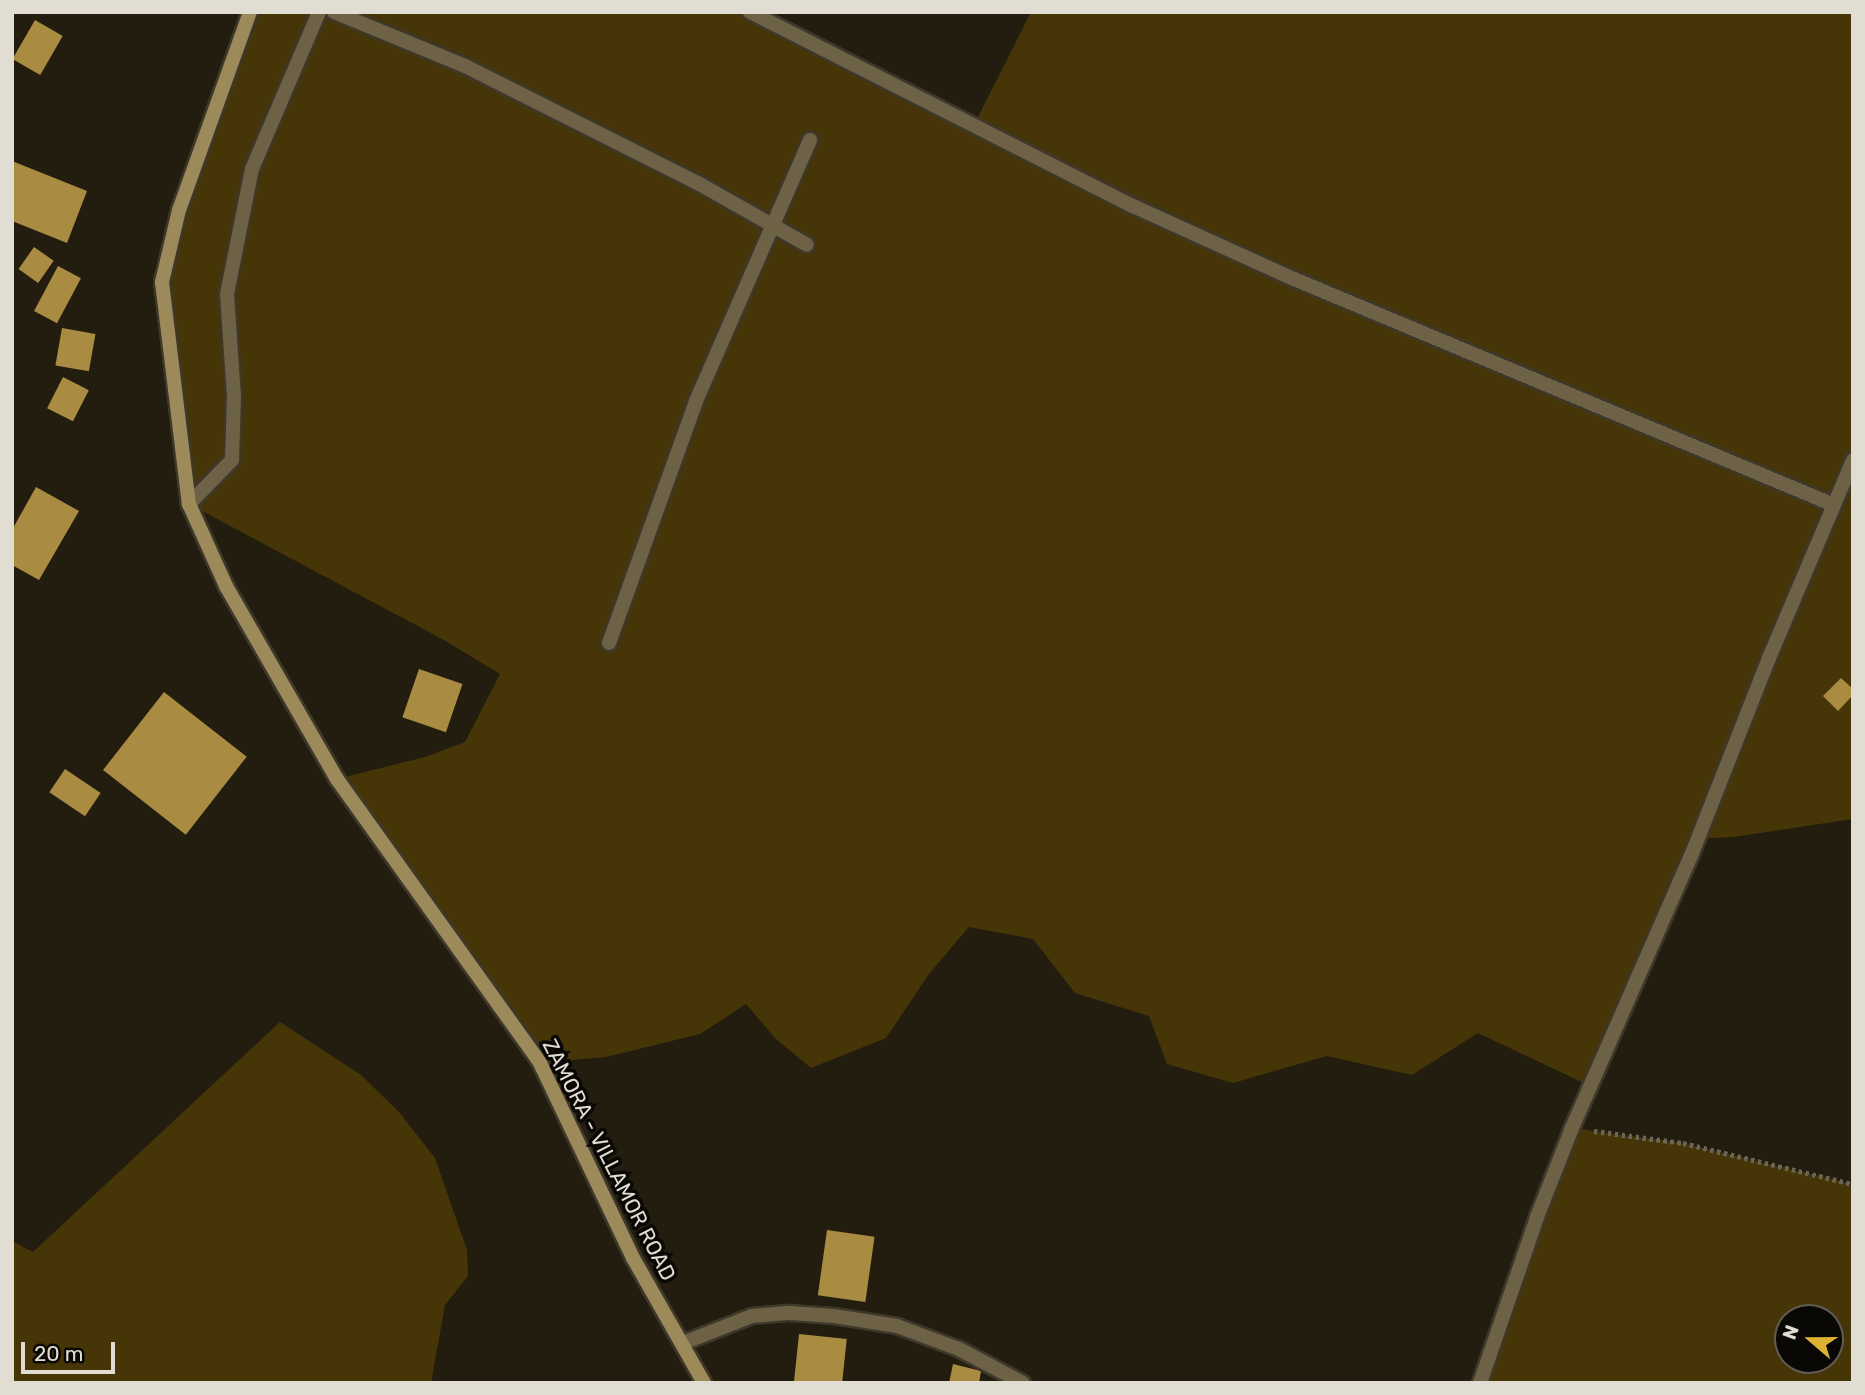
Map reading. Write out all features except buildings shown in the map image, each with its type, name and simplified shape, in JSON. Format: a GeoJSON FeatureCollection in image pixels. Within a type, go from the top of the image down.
{"type":"FeatureCollection","features":[{"type":"Feature","properties":{"kind":"main road","name":"ZAMORA - VILLAMOR ROAD"},"geometry":{"type":"LineString","coordinates":[[250,12],[179,210],[162,282],[188,504],[226,586],[338,779],[540,1063],[633,1258],[704,1383]]}},
{"type":"Feature","properties":{"kind":"street"},"geometry":{"type":"LineString","coordinates":[[188,504],[232,460],[233,397],[227,294],[251,169],[319,12]]}},
{"type":"Feature","properties":{"kind":"street"},"geometry":{"type":"LineString","coordinates":[[334,12],[465,66],[698,183],[807,245]]}},
{"type":"Feature","properties":{"kind":"street"},"geometry":{"type":"LineString","coordinates":[[750,12],[1133,206],[1294,279],[1834,505]]}},
{"type":"Feature","properties":{"kind":"street"},"geometry":{"type":"LineString","coordinates":[[609,643],[696,401],[810,140]]}},
{"type":"Feature","properties":{"kind":"street"},"geometry":{"type":"LineString","coordinates":[[1480,1383],[1537,1217],[1572,1128],[1690,856],[1769,658],[1853,460]]}},
{"type":"Feature","properties":{"kind":"street"},"geometry":{"type":"LineString","coordinates":[[683,1343],[752,1316],[790,1313],[834,1316],[897,1326],[959,1349],[1023,1383]]}},
{"type":"Feature","properties":{"kind":"path"},"geometry":{"type":"LineString","coordinates":[[1572,1128],[1683,1143],[1853,1184]]}},
{"type":"Feature","properties":{"kind":"shaded area"},"geometry":{"type":"Polygon","coordinates":[[[250,12],[753,12],[975,123],[1031,12],[1853,12],[1853,819],[1733,837],[1697,839],[1590,1086],[1478,1033],[1412,1075],[1327,1056],[1233,1083],[1167,1064],[1149,1016],[1075,993],[1033,939],[969,927],[929,974],[886,1038],[811,1068],[775,1038],[746,1004],[700,1034],[606,1057],[540,1063],[337,779],[425,757],[465,742],[500,674],[444,640],[189,504],[162,282],[250,12]]]}},
{"type":"Feature","properties":{"kind":"shaded area"},"geometry":{"type":"Polygon","coordinates":[[[280,1022],[361,1075],[399,1112],[435,1158],[467,1250],[468,1276],[445,1305],[431,1383],[12,1383],[12,1241],[33,1252],[280,1022]]]}},
{"type":"Feature","properties":{"kind":"shaded area"},"geometry":{"type":"Polygon","coordinates":[[[1572,1128],[1683,1143],[1853,1184],[1853,1383],[1480,1383],[1572,1128]]]}}]}
